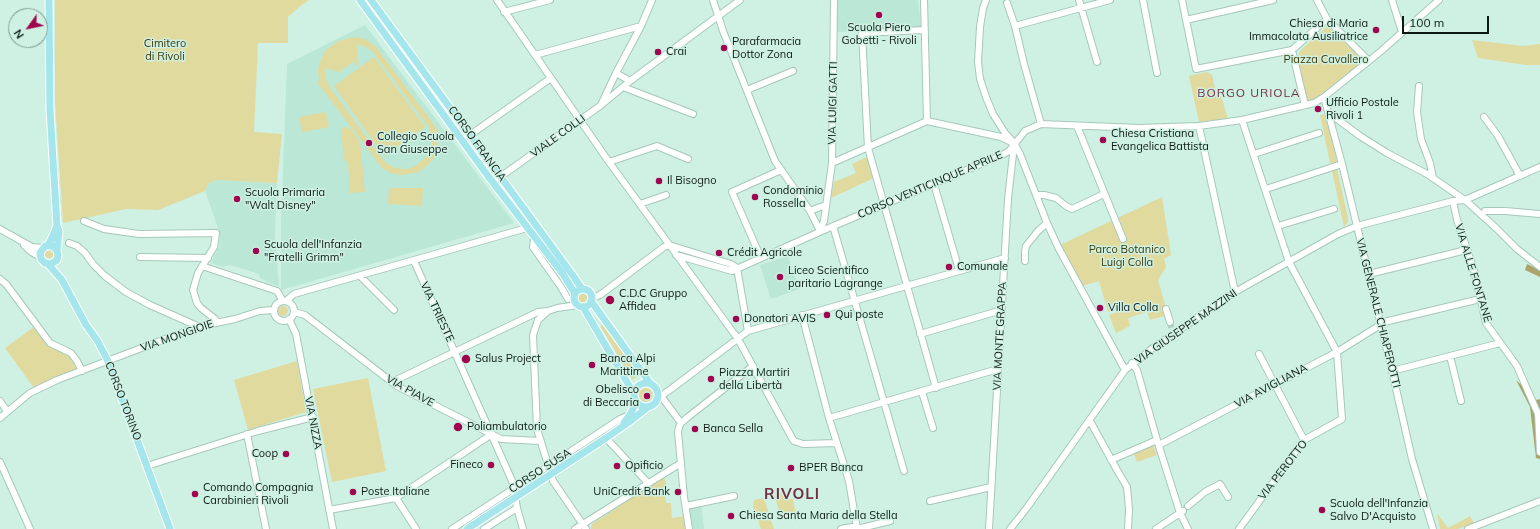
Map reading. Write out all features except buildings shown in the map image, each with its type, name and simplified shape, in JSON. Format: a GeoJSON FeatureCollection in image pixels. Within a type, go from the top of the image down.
{"type":"FeatureCollection","features":[{"type":"Feature","properties":{"kind":"main road"},"geometry":{"type":"LineString","coordinates":[[49,0],[50,110],[57,226],[59,237],[57,251],[58,255],[56,260],[53,263],[48,264],[40,257],[40,253],[51,240],[57,226]]}},
{"type":"Feature","properties":{"kind":"main road","name":"CORSO FRANCIA"},"geometry":{"type":"LineString","coordinates":[[360,0],[534,239],[566,278],[572,296]]}},
{"type":"Feature","properties":{"kind":"main road","name":"CORSO FRANCIA"},"geometry":{"type":"LineString","coordinates":[[371,0],[582,289]]}},
{"type":"Feature","properties":{"kind":"main road"},"geometry":{"type":"LineString","coordinates":[[45,247],[53,246],[57,251]]}},
{"type":"Feature","properties":{"kind":"main road","name":"CORSO TORINO"},"geometry":{"type":"LineString","coordinates":[[56,260],[62,280]]}},
{"type":"Feature","properties":{"kind":"main road","name":"CORSO TORINO"},"geometry":{"type":"LineString","coordinates":[[48,264],[62,280],[108,362],[170,529]]}},
{"type":"Feature","properties":{"kind":"main road"},"geometry":{"type":"LineString","coordinates":[[582,289],[589,292],[591,299],[650,383],[657,388],[660,396],[655,403],[648,407],[642,406],[635,397],[581,306],[572,296],[582,289]]}},
{"type":"Feature","properties":{"kind":"main road"},"geometry":{"type":"LineString","coordinates":[[581,306],[588,305],[591,299]]}},
{"type":"Feature","properties":{"kind":"main road"},"geometry":{"type":"LineString","coordinates":[[635,397],[636,389],[640,385],[650,383]]}},
{"type":"Feature","properties":{"kind":"main road","name":"CORSO SUSA"},"geometry":{"type":"LineString","coordinates":[[622,428],[630,415],[635,397]]}},
{"type":"Feature","properties":{"kind":"main road","name":"CORSO SUSA"},"geometry":{"type":"LineString","coordinates":[[467,529],[622,428],[648,407]]}},
{"type":"Feature","properties":{"kind":"street"},"geometry":{"type":"LineString","coordinates":[[497,0],[609,162],[738,339],[794,441],[803,444],[837,443]]}},
{"type":"Feature","properties":{"kind":"street"},"geometry":{"type":"LineString","coordinates":[[504,12],[550,0]]}},
{"type":"Feature","properties":{"kind":"street"},"geometry":{"type":"LineString","coordinates":[[600,106],[641,26],[652,0]]}},
{"type":"Feature","properties":{"kind":"street"},"geometry":{"type":"LineString","coordinates":[[713,0],[722,28],[776,161],[810,211],[820,231]]}},
{"type":"Feature","properties":{"kind":"street","name":"VIALE COLLI"},"geometry":{"type":"LineString","coordinates":[[493,182],[600,106],[630,81],[740,0]]}},
{"type":"Feature","properties":{"kind":"street","name":"VIA LUIGI GATTI"},"geometry":{"type":"LineString","coordinates":[[820,231],[824,221],[832,163],[834,0]]}},
{"type":"Feature","properties":{"kind":"street"},"geometry":{"type":"LineString","coordinates":[[924,0],[927,121]]}},
{"type":"Feature","properties":{"kind":"street"},"geometry":{"type":"LineString","coordinates":[[986,0],[980,27],[978,62],[980,79],[994,114],[1005,133],[1014,143],[1047,223],[1064,258],[1125,370]]}},
{"type":"Feature","properties":{"kind":"street"},"geometry":{"type":"LineString","coordinates":[[1079,0],[1097,62]]}},
{"type":"Feature","properties":{"kind":"street"},"geometry":{"type":"LineString","coordinates":[[1015,26],[1110,0]]}},
{"type":"Feature","properties":{"kind":"street"},"geometry":{"type":"LineString","coordinates":[[1143,0],[1157,73]]}},
{"type":"Feature","properties":{"kind":"street"},"geometry":{"type":"LineString","coordinates":[[1182,0],[1196,69],[1292,50],[1327,19]]}},
{"type":"Feature","properties":{"kind":"street"},"geometry":{"type":"LineString","coordinates":[[1186,20],[1273,0]]}},
{"type":"Feature","properties":{"kind":"street"},"geometry":{"type":"LineString","coordinates":[[1317,0],[1327,19],[1368,61]]}},
{"type":"Feature","properties":{"kind":"street"},"geometry":{"type":"LineString","coordinates":[[1392,0],[1402,32]]}},
{"type":"Feature","properties":{"kind":"street","name":"CORSO VENTICINQUE APRILE"},"geometry":{"type":"LineString","coordinates":[[737,268],[820,231],[1002,155],[1009,151],[1025,131],[1041,124],[1139,128],[1199,126],[1242,120],[1314,103],[1324,97],[1368,61],[1439,0]]}},
{"type":"Feature","properties":{"kind":"street"},"geometry":{"type":"LineString","coordinates":[[1007,3],[1015,26],[1041,124]]}},
{"type":"Feature","properties":{"kind":"street"},"geometry":{"type":"LineString","coordinates":[[535,55],[641,26]]}},
{"type":"Feature","properties":{"kind":"street"},"geometry":{"type":"LineString","coordinates":[[924,30],[862,33],[868,148],[936,388]]}},
{"type":"Feature","properties":{"kind":"street"},"geometry":{"type":"LineString","coordinates":[[1292,50],[1305,105]]}},
{"type":"Feature","properties":{"kind":"street"},"geometry":{"type":"LineString","coordinates":[[747,90],[793,71]]}},
{"type":"Feature","properties":{"kind":"street"},"geometry":{"type":"LineString","coordinates":[[616,73],[630,81]]}},
{"type":"Feature","properties":{"kind":"street"},"geometry":{"type":"LineString","coordinates":[[470,135],[551,78]]}},
{"type":"Feature","properties":{"kind":"street"},"geometry":{"type":"LineString","coordinates":[[1419,86],[1417,112],[1422,139],[1433,178]]}},
{"type":"Feature","properties":{"kind":"street"},"geometry":{"type":"LineString","coordinates":[[623,87],[693,114]]}},
{"type":"Feature","properties":{"kind":"street","name":"VIA GENERALE CHIAPEROTTI"},"geometry":{"type":"LineString","coordinates":[[1324,97],[1342,164],[1412,459],[1433,529]]}},
{"type":"Feature","properties":{"kind":"street"},"geometry":{"type":"LineString","coordinates":[[1329,113],[1360,136],[1433,178],[1465,200],[1517,249],[1540,267]]}},
{"type":"Feature","properties":{"kind":"street"},"geometry":{"type":"LineString","coordinates":[[1484,117],[1498,136],[1520,176]]}},
{"type":"Feature","properties":{"kind":"street"},"geometry":{"type":"LineString","coordinates":[[1242,120],[1289,262],[1337,352]]}},
{"type":"Feature","properties":{"kind":"street"},"geometry":{"type":"LineString","coordinates":[[832,163],[927,121],[1001,137],[1014,143]]}},
{"type":"Feature","properties":{"kind":"street"},"geometry":{"type":"LineString","coordinates":[[1077,126],[1123,238]]}},
{"type":"Feature","properties":{"kind":"street"},"geometry":{"type":"LineString","coordinates":[[1199,126],[1235,292]]}},
{"type":"Feature","properties":{"kind":"street"},"geometry":{"type":"LineString","coordinates":[[1254,154],[1319,133]]}},
{"type":"Feature","properties":{"kind":"street","name":"VIA MONTE GRAPPA"},"geometry":{"type":"LineString","coordinates":[[989,529],[1008,193],[1014,143]]}},
{"type":"Feature","properties":{"kind":"street"},"geometry":{"type":"LineString","coordinates":[[609,162],[657,146],[688,159]]}},
{"type":"Feature","properties":{"kind":"street"},"geometry":{"type":"LineString","coordinates":[[1266,189],[1342,164]]}},
{"type":"Feature","properties":{"kind":"street","name":"VIA GIUSEPPE MAZZINI"},"geometry":{"type":"LineString","coordinates":[[1010,529],[1090,421],[1125,370],[1132,363],[1173,333],[1235,292],[1338,234],[1357,226],[1453,201],[1465,200],[1540,167]]}},
{"type":"Feature","properties":{"kind":"street"},"geometry":{"type":"LineString","coordinates":[[761,258],[732,192],[781,170]]}},
{"type":"Feature","properties":{"kind":"street"},"geometry":{"type":"LineString","coordinates":[[934,184],[959,270]]}},
{"type":"Feature","properties":{"kind":"street"},"geometry":{"type":"LineString","coordinates":[[1036,195],[1044,194],[1056,198],[1072,209],[1104,194]]}},
{"type":"Feature","properties":{"kind":"street"},"geometry":{"type":"LineString","coordinates":[[640,204],[666,195]]}},
{"type":"Feature","properties":{"kind":"street","name":"VIA ALLE FONTANE"},"geometry":{"type":"LineString","coordinates":[[1453,201],[1466,250],[1474,270],[1486,323],[1517,366],[1538,414],[1540,452]]}},
{"type":"Feature","properties":{"kind":"street"},"geometry":{"type":"LineString","coordinates":[[810,211],[826,205]]}},
{"type":"Feature","properties":{"kind":"street"},"geometry":{"type":"LineString","coordinates":[[1278,226],[1334,208]]}},
{"type":"Feature","properties":{"kind":"street"},"geometry":{"type":"LineString","coordinates":[[1485,211],[1540,214]]}},
{"type":"Feature","properties":{"kind":"street"},"geometry":{"type":"LineString","coordinates":[[84,222],[104,229],[139,234],[216,234],[214,247],[202,266],[194,285],[194,297],[201,308],[217,322]]}},
{"type":"Feature","properties":{"kind":"street"},"geometry":{"type":"LineString","coordinates":[[1025,261],[1026,246],[1038,231],[1047,223]]}},
{"type":"Feature","properties":{"kind":"street"},"geometry":{"type":"LineString","coordinates":[[833,226],[904,471]]}},
{"type":"Feature","properties":{"kind":"street"},"geometry":{"type":"LineString","coordinates":[[202,266],[277,291],[284,301],[291,304],[294,312],[289,319],[283,321],[277,318],[274,310],[276,304],[284,301],[294,294],[527,228]]}},
{"type":"Feature","properties":{"kind":"street"},"geometry":{"type":"LineString","coordinates":[[0,229],[32,247],[45,247]]}},
{"type":"Feature","properties":{"kind":"street"},"geometry":{"type":"LineString","coordinates":[[22,242],[30,251],[40,257]]}},
{"type":"Feature","properties":{"kind":"street"},"geometry":{"type":"LineString","coordinates":[[69,243],[77,246],[85,253],[104,276],[126,292],[197,327]]}},
{"type":"Feature","properties":{"kind":"street"},"geometry":{"type":"LineString","coordinates":[[591,299],[600,295],[664,247],[669,245],[731,264],[737,268],[748,331]]}},
{"type":"Feature","properties":{"kind":"street"},"geometry":{"type":"LineString","coordinates":[[1368,274],[1466,250]]}},
{"type":"Feature","properties":{"kind":"street"},"geometry":{"type":"LineString","coordinates":[[676,255],[729,271],[737,268]]}},
{"type":"Feature","properties":{"kind":"street"},"geometry":{"type":"LineString","coordinates":[[140,257],[208,258]]}},
{"type":"Feature","properties":{"kind":"street"},"geometry":{"type":"LineString","coordinates":[[681,423],[660,396],[748,331],[1005,258]]}},
{"type":"Feature","properties":{"kind":"street","name":"VIA TRIESTE"},"geometry":{"type":"LineString","coordinates":[[414,261],[456,352],[515,487],[517,508],[523,529]]}},
{"type":"Feature","properties":{"kind":"street"},"geometry":{"type":"LineString","coordinates":[[360,276],[394,310]]}},
{"type":"Feature","properties":{"kind":"street"},"geometry":{"type":"LineString","coordinates":[[0,279],[6,284],[50,343],[71,353],[82,371]]}},
{"type":"Feature","properties":{"kind":"street"},"geometry":{"type":"LineString","coordinates":[[557,308],[572,296]]}},
{"type":"Feature","properties":{"kind":"street"},"geometry":{"type":"LineString","coordinates":[[1380,322],[1480,299]]}},
{"type":"Feature","properties":{"kind":"street"},"geometry":{"type":"LineString","coordinates":[[392,382],[538,312],[557,308],[581,306]]}},
{"type":"Feature","properties":{"kind":"street"},"geometry":{"type":"LineString","coordinates":[[1166,309],[1170,322]]}},
{"type":"Feature","properties":{"kind":"street","name":"VIA MONGIOIE"},"geometry":{"type":"LineString","coordinates":[[0,418],[19,401],[43,386],[197,327],[235,319],[260,311],[274,310]]}},
{"type":"Feature","properties":{"kind":"street"},"geometry":{"type":"LineString","coordinates":[[920,334],[1002,310]]}},
{"type":"Feature","properties":{"kind":"street"},"geometry":{"type":"LineString","coordinates":[[548,311],[538,320],[533,335],[537,422],[540,441],[553,481],[584,527]]}},
{"type":"Feature","properties":{"kind":"street","name":"VIA PIAVE"},"geometry":{"type":"LineString","coordinates":[[294,312],[305,315],[392,382],[505,440],[540,441]]}},
{"type":"Feature","properties":{"kind":"street"},"geometry":{"type":"LineString","coordinates":[[802,315],[829,418],[849,481],[857,528]]}},
{"type":"Feature","properties":{"kind":"street","name":"VIA NIZZA"},"geometry":{"type":"LineString","coordinates":[[289,319],[296,334],[333,529]]}},
{"type":"Feature","properties":{"kind":"street","name":"VIA AVIGLIANA"},"geometry":{"type":"LineString","coordinates":[[1111,460],[1181,434],[1337,352],[1377,327],[1380,322]]}},
{"type":"Feature","properties":{"kind":"street"},"geometry":{"type":"LineString","coordinates":[[1392,371],[1500,343]]}},
{"type":"Feature","properties":{"kind":"street","name":"VIA PEROTTO"},"geometry":{"type":"LineString","coordinates":[[1239,529],[1304,440],[1342,419],[1337,352]]}},
{"type":"Feature","properties":{"kind":"street"},"geometry":{"type":"LineString","coordinates":[[1259,354],[1304,440]]}},
{"type":"Feature","properties":{"kind":"street"},"geometry":{"type":"LineString","coordinates":[[1450,356],[1460,401]]}},
{"type":"Feature","properties":{"kind":"street"},"geometry":{"type":"LineString","coordinates":[[1132,363],[1137,370],[1158,442],[1184,510],[1188,529]]}},
{"type":"Feature","properties":{"kind":"street"},"geometry":{"type":"LineString","coordinates":[[689,529],[678,432],[681,423],[753,366]]}},
{"type":"Feature","properties":{"kind":"street"},"geometry":{"type":"LineString","coordinates":[[829,418],[998,369]]}},
{"type":"Feature","properties":{"kind":"street"},"geometry":{"type":"LineString","coordinates":[[922,392],[933,428]]}},
{"type":"Feature","properties":{"kind":"street"},"geometry":{"type":"LineString","coordinates":[[0,401],[7,411]]}},
{"type":"Feature","properties":{"kind":"street","name":"CORSO SUSA"},"geometry":{"type":"LineString","coordinates":[[452,529],[620,419],[630,415]]}},
{"type":"Feature","properties":{"kind":"street"},"geometry":{"type":"LineString","coordinates":[[147,466],[247,434],[312,417]]}},
{"type":"Feature","properties":{"kind":"street"},"geometry":{"type":"LineString","coordinates":[[1090,421],[1111,460],[1128,487],[1128,529]]}},
{"type":"Feature","properties":{"kind":"street"},"geometry":{"type":"LineString","coordinates":[[247,434],[266,529]]}},
{"type":"Feature","properties":{"kind":"street"},"geometry":{"type":"LineString","coordinates":[[329,510],[396,498],[492,434]]}},
{"type":"Feature","properties":{"kind":"street"},"geometry":{"type":"LineString","coordinates":[[606,438],[648,483]]}},
{"type":"Feature","properties":{"kind":"street"},"geometry":{"type":"LineString","coordinates":[[0,462],[30,529]]}},
{"type":"Feature","properties":{"kind":"street"},"geometry":{"type":"LineString","coordinates":[[575,529],[584,527],[648,483],[681,463]]}},
{"type":"Feature","properties":{"kind":"street"},"geometry":{"type":"LineString","coordinates":[[1156,529],[1184,510],[1205,492],[1220,484],[1228,497]]}},
{"type":"Feature","properties":{"kind":"street"},"geometry":{"type":"LineString","coordinates":[[930,501],[991,487]]}},
{"type":"Feature","properties":{"kind":"street"},"geometry":{"type":"LineString","coordinates":[[686,506],[734,496]]}},
{"type":"Feature","properties":{"kind":"street"},"geometry":{"type":"LineString","coordinates":[[396,498],[416,529]]}},
{"type":"Feature","properties":{"kind":"street"},"geometry":{"type":"LineString","coordinates":[[1468,529],[1540,501]]}},
{"type":"Feature","properties":{"kind":"street","name":"CORSO SUSA"},"geometry":{"type":"LineString","coordinates":[[484,529],[517,508]]}},
{"type":"Feature","properties":{"kind":"street"},"geometry":{"type":"LineString","coordinates":[[841,529],[857,528],[890,520]]}},
{"type":"Feature","properties":{"kind":"shaded area","name":"Scuola Piero Gobetti - Rivoli"},"geometry":{"type":"Polygon","coordinates":[[[838,0],[918,0],[921,29],[837,32],[838,0]]]}},
{"type":"Feature","properties":{"kind":"shaded area","name":"Collegio Scuola San Giuseppe"},"geometry":{"type":"Polygon","coordinates":[[[365,25],[514,223],[281,290],[281,224],[287,64],[365,25]]]}},
{"type":"Feature","properties":{"kind":"shaded area"},"geometry":{"type":"Polygon","coordinates":[[[215,180],[277,183],[275,237],[279,287],[260,278],[259,274],[234,266],[228,265],[223,267],[211,263],[219,247],[220,234],[205,191],[208,184],[215,180]]]}},
{"type":"Feature","properties":{"kind":"shaded area","name":"Liceo Scientifico paritario Lagrange"},"geometry":{"type":"Polygon","coordinates":[[[788,256],[799,289],[771,299],[760,265],[788,256]]]}},
{"type":"Feature","properties":{"kind":"shaded area"},"geometry":{"type":"Polygon","coordinates":[[[1527,264],[1540,270],[1540,277],[1525,270],[1527,264]]]}},
{"type":"Feature","properties":{"kind":"shaded area"},"geometry":{"type":"Polygon","coordinates":[[[1516,380],[1537,400],[1540,399],[1540,459],[1536,458],[1530,407],[1516,380]]]}},
{"type":"Feature","properties":{"kind":"shaded area"},"geometry":{"type":"Polygon","coordinates":[[[701,503],[704,529],[693,529],[688,506],[701,503]]]}},
{"type":"Feature","properties":{"kind":"green space","name":"Cimitero di Rivoli"},"geometry":{"type":"Polygon","coordinates":[[[55,0],[309,0],[288,17],[288,43],[258,43],[254,132],[282,134],[277,183],[215,180],[208,184],[205,191],[158,210],[126,209],[63,223],[55,101],[55,0]]]}},
{"type":"Feature","properties":{"kind":"green space","name":"Piazza Cavallero"},"geometry":{"type":"Polygon","coordinates":[[[1326,27],[1330,27],[1360,58],[1359,65],[1319,99],[1307,102],[1298,64],[1299,52],[1326,27]]]}},
{"type":"Feature","properties":{"kind":"green space"},"geometry":{"type":"Polygon","coordinates":[[[354,37],[365,39],[376,47],[438,130],[438,142],[435,156],[429,164],[419,172],[401,175],[391,173],[382,168],[317,82],[319,81],[319,64],[325,51],[338,41],[354,37]],[[357,44],[357,59],[359,65],[356,65],[354,61],[339,72],[325,68],[325,76],[329,86],[385,162],[393,167],[408,169],[417,165],[426,157],[432,144],[429,128],[373,52],[366,47],[357,44]]]}},
{"type":"Feature","properties":{"kind":"green space"},"geometry":{"type":"Polygon","coordinates":[[[1472,40],[1523,46],[1540,44],[1540,65],[1526,65],[1478,58],[1472,40]]]}},
{"type":"Feature","properties":{"kind":"green space"},"geometry":{"type":"Polygon","coordinates":[[[374,57],[425,127],[384,156],[334,86],[374,57]]]}},
{"type":"Feature","properties":{"kind":"green space"},"geometry":{"type":"Polygon","coordinates":[[[1207,72],[1212,75],[1217,97],[1221,96],[1228,119],[1199,122],[1189,76],[1207,72]]]}},
{"type":"Feature","properties":{"kind":"green space"},"geometry":{"type":"Polygon","coordinates":[[[326,112],[329,127],[302,132],[299,117],[326,112]]]}},
{"type":"Feature","properties":{"kind":"green space"},"geometry":{"type":"Polygon","coordinates":[[[1327,114],[1337,162],[1330,163],[1320,115],[1327,114]]]}},
{"type":"Feature","properties":{"kind":"green space"},"geometry":{"type":"Polygon","coordinates":[[[349,127],[360,142],[365,192],[350,193],[348,162],[344,160],[341,128],[349,127]]]}},
{"type":"Feature","properties":{"kind":"green space"},"geometry":{"type":"Polygon","coordinates":[[[867,157],[874,178],[831,198],[834,182],[856,173],[852,164],[867,157]]]}},
{"type":"Feature","properties":{"kind":"green space"},"geometry":{"type":"Polygon","coordinates":[[[1337,169],[1348,218],[1348,222],[1344,227],[1332,171],[1337,169]]]}},
{"type":"Feature","properties":{"kind":"green space"},"geometry":{"type":"Polygon","coordinates":[[[389,188],[423,188],[422,206],[388,204],[389,188]]]}},
{"type":"Feature","properties":{"kind":"green space","name":"Parco Botanico Luigi Colla"},"geometry":{"type":"Polygon","coordinates":[[[1162,197],[1171,255],[1164,259],[1166,267],[1158,280],[1168,315],[1150,320],[1147,312],[1128,318],[1130,326],[1116,333],[1109,315],[1128,309],[1128,305],[1108,312],[1099,281],[1082,286],[1060,245],[1162,197]]]}},
{"type":"Feature","properties":{"kind":"green space"},"geometry":{"type":"Polygon","coordinates":[[[49,249],[54,254],[49,259],[44,254],[49,249]]]}},
{"type":"Feature","properties":{"kind":"green space"},"geometry":{"type":"Polygon","coordinates":[[[583,293],[588,298],[583,303],[578,298],[583,293]]]}},
{"type":"Feature","properties":{"kind":"green space"},"geometry":{"type":"Polygon","coordinates":[[[281,306],[285,306],[287,307],[287,315],[281,316],[278,313],[278,309],[281,306]]]}},
{"type":"Feature","properties":{"kind":"green space"},"geometry":{"type":"Polygon","coordinates":[[[602,324],[604,324],[640,374],[632,380],[601,327],[602,324]]]}},
{"type":"Feature","properties":{"kind":"green space"},"geometry":{"type":"Polygon","coordinates":[[[34,327],[51,348],[61,350],[69,355],[77,370],[34,388],[5,348],[34,327]]]}},
{"type":"Feature","properties":{"kind":"green space"},"geometry":{"type":"Polygon","coordinates":[[[297,361],[306,412],[248,430],[234,380],[297,361]]]}},
{"type":"Feature","properties":{"kind":"green space"},"geometry":{"type":"Polygon","coordinates":[[[368,378],[386,471],[332,482],[313,389],[368,378]]]}},
{"type":"Feature","properties":{"kind":"green space"},"geometry":{"type":"Polygon","coordinates":[[[643,388],[649,388],[653,392],[653,398],[649,402],[643,402],[639,398],[639,392],[643,388]]]}},
{"type":"Feature","properties":{"kind":"green space"},"geometry":{"type":"Polygon","coordinates":[[[1153,444],[1157,455],[1137,462],[1133,452],[1153,444]]]}},
{"type":"Feature","properties":{"kind":"green space"},"geometry":{"type":"Polygon","coordinates":[[[664,477],[667,485],[664,487],[666,503],[671,503],[672,518],[685,516],[685,529],[591,529],[592,524],[664,477]]]}},
{"type":"Feature","properties":{"kind":"green space"},"geometry":{"type":"Polygon","coordinates":[[[782,492],[790,499],[793,499],[797,521],[787,517],[779,510],[774,495],[782,492]]]}},
{"type":"Feature","properties":{"kind":"green space"},"geometry":{"type":"Polygon","coordinates":[[[764,498],[774,529],[761,529],[753,507],[754,500],[764,498]]]}},
{"type":"Feature","properties":{"kind":"green space"},"geometry":{"type":"Polygon","coordinates":[[[1437,513],[1448,528],[1470,516],[1474,523],[1458,529],[1440,529],[1437,513]]]}},
{"type":"Feature","properties":{"kind":"tunnel"},"geometry":{"type":"LineString","coordinates":[[1170,322],[1172,332]]}},
{"type":"Feature","properties":{"kind":"place","name":"Scuola Piero Gobetti - Rivoli"},"geometry":{"type":"Point","coordinates":[879,15]}},
{"type":"Feature","properties":{"kind":"place","name":"Chiesa di Maria Immacolata Ausiliatrice"},"geometry":{"type":"Point","coordinates":[1376,30]}},
{"type":"Feature","properties":{"kind":"place","name":"Parafarmacia Dottor Zona"},"geometry":{"type":"Point","coordinates":[724,48]}},
{"type":"Feature","properties":{"kind":"place","name":"Crai"},"geometry":{"type":"Point","coordinates":[658,52]}},
{"type":"Feature","properties":{"kind":"place","name":"Ufficio Postale Rivoli 1"},"geometry":{"type":"Point","coordinates":[1318,109]}},
{"type":"Feature","properties":{"kind":"place","name":"Chiesa Cristiana Evangelica Battista"},"geometry":{"type":"Point","coordinates":[1103,140]}},
{"type":"Feature","properties":{"kind":"place","name":"Collegio Scuola San Giuseppe"},"geometry":{"type":"Point","coordinates":[369,143]}},
{"type":"Feature","properties":{"kind":"place","name":"Il Bisogno"},"geometry":{"type":"Point","coordinates":[659,181]}},
{"type":"Feature","properties":{"kind":"place","name":"Condominio Rossella"},"geometry":{"type":"Point","coordinates":[755,197]}},
{"type":"Feature","properties":{"kind":"place","name":"Scuola Primaria \"Walt Disney\""},"geometry":{"type":"Point","coordinates":[237,199]}},
{"type":"Feature","properties":{"kind":"place","name":"Scuola dell'Infanzia \"Fratelli Grimm\""},"geometry":{"type":"Point","coordinates":[256,251]}},
{"type":"Feature","properties":{"kind":"place","name":"Crédit Agricole"},"geometry":{"type":"Point","coordinates":[719,253]}},
{"type":"Feature","properties":{"kind":"place","name":"Comunale"},"geometry":{"type":"Point","coordinates":[949,267]}},
{"type":"Feature","properties":{"kind":"place","name":"Liceo Scientifico paritario Lagrange"},"geometry":{"type":"Point","coordinates":[780,277]}},
{"type":"Feature","properties":{"kind":"place","name":"C.D.C Gruppo Affidea"},"geometry":{"type":"Point","coordinates":[610,300]}},
{"type":"Feature","properties":{"kind":"place","name":"Villa Colla"},"geometry":{"type":"Point","coordinates":[1100,308]}},
{"type":"Feature","properties":{"kind":"place","name":"Qui poste"},"geometry":{"type":"Point","coordinates":[827,315]}},
{"type":"Feature","properties":{"kind":"place","name":"Donatori AVIS"},"geometry":{"type":"Point","coordinates":[736,319]}},
{"type":"Feature","properties":{"kind":"place","name":"Salus Project"},"geometry":{"type":"Point","coordinates":[466,359]}},
{"type":"Feature","properties":{"kind":"place","name":"Banca Alpi Marittime"},"geometry":{"type":"Point","coordinates":[592,365]}},
{"type":"Feature","properties":{"kind":"place","name":"Piazza Martiri della Libertà"},"geometry":{"type":"Point","coordinates":[711,379]}},
{"type":"Feature","properties":{"kind":"place","name":"Obelisco di Beccaria"},"geometry":{"type":"Point","coordinates":[647,396]}},
{"type":"Feature","properties":{"kind":"place","name":"Poliambulatorio"},"geometry":{"type":"Point","coordinates":[458,427]}},
{"type":"Feature","properties":{"kind":"place","name":"Banca Sella"},"geometry":{"type":"Point","coordinates":[695,429]}},
{"type":"Feature","properties":{"kind":"place","name":"Coop"},"geometry":{"type":"Point","coordinates":[286,454]}},
{"type":"Feature","properties":{"kind":"place","name":"Fineco"},"geometry":{"type":"Point","coordinates":[491,465]}},
{"type":"Feature","properties":{"kind":"place","name":"Opificio"},"geometry":{"type":"Point","coordinates":[617,466]}},
{"type":"Feature","properties":{"kind":"place","name":"BPER Banca"},"geometry":{"type":"Point","coordinates":[791,468]}},
{"type":"Feature","properties":{"kind":"place","name":"Poste Italiane"},"geometry":{"type":"Point","coordinates":[353,492]}},
{"type":"Feature","properties":{"kind":"place","name":"UniCredit Bank"},"geometry":{"type":"Point","coordinates":[678,492]}},
{"type":"Feature","properties":{"kind":"place","name":"Comando Compagnia Carabinieri Rivoli"},"geometry":{"type":"Point","coordinates":[195,494]}},
{"type":"Feature","properties":{"kind":"place","name":"Scuola dell'Infanzia Salvo D'Acquisto"},"geometry":{"type":"Point","coordinates":[1322,510]}},
{"type":"Feature","properties":{"kind":"place","name":"Chiesa Santa Maria della Stella"},"geometry":{"type":"Point","coordinates":[731,516]}},
{"type":"Feature","properties":{"kind":"district","name":"BORGO URIOLA"},"geometry":{"type":"Point","coordinates":[1249,93]}},
{"type":"Feature","properties":{"kind":"district","name":"RIVOLI"},"geometry":{"type":"Point","coordinates":[792,494]}}]}
